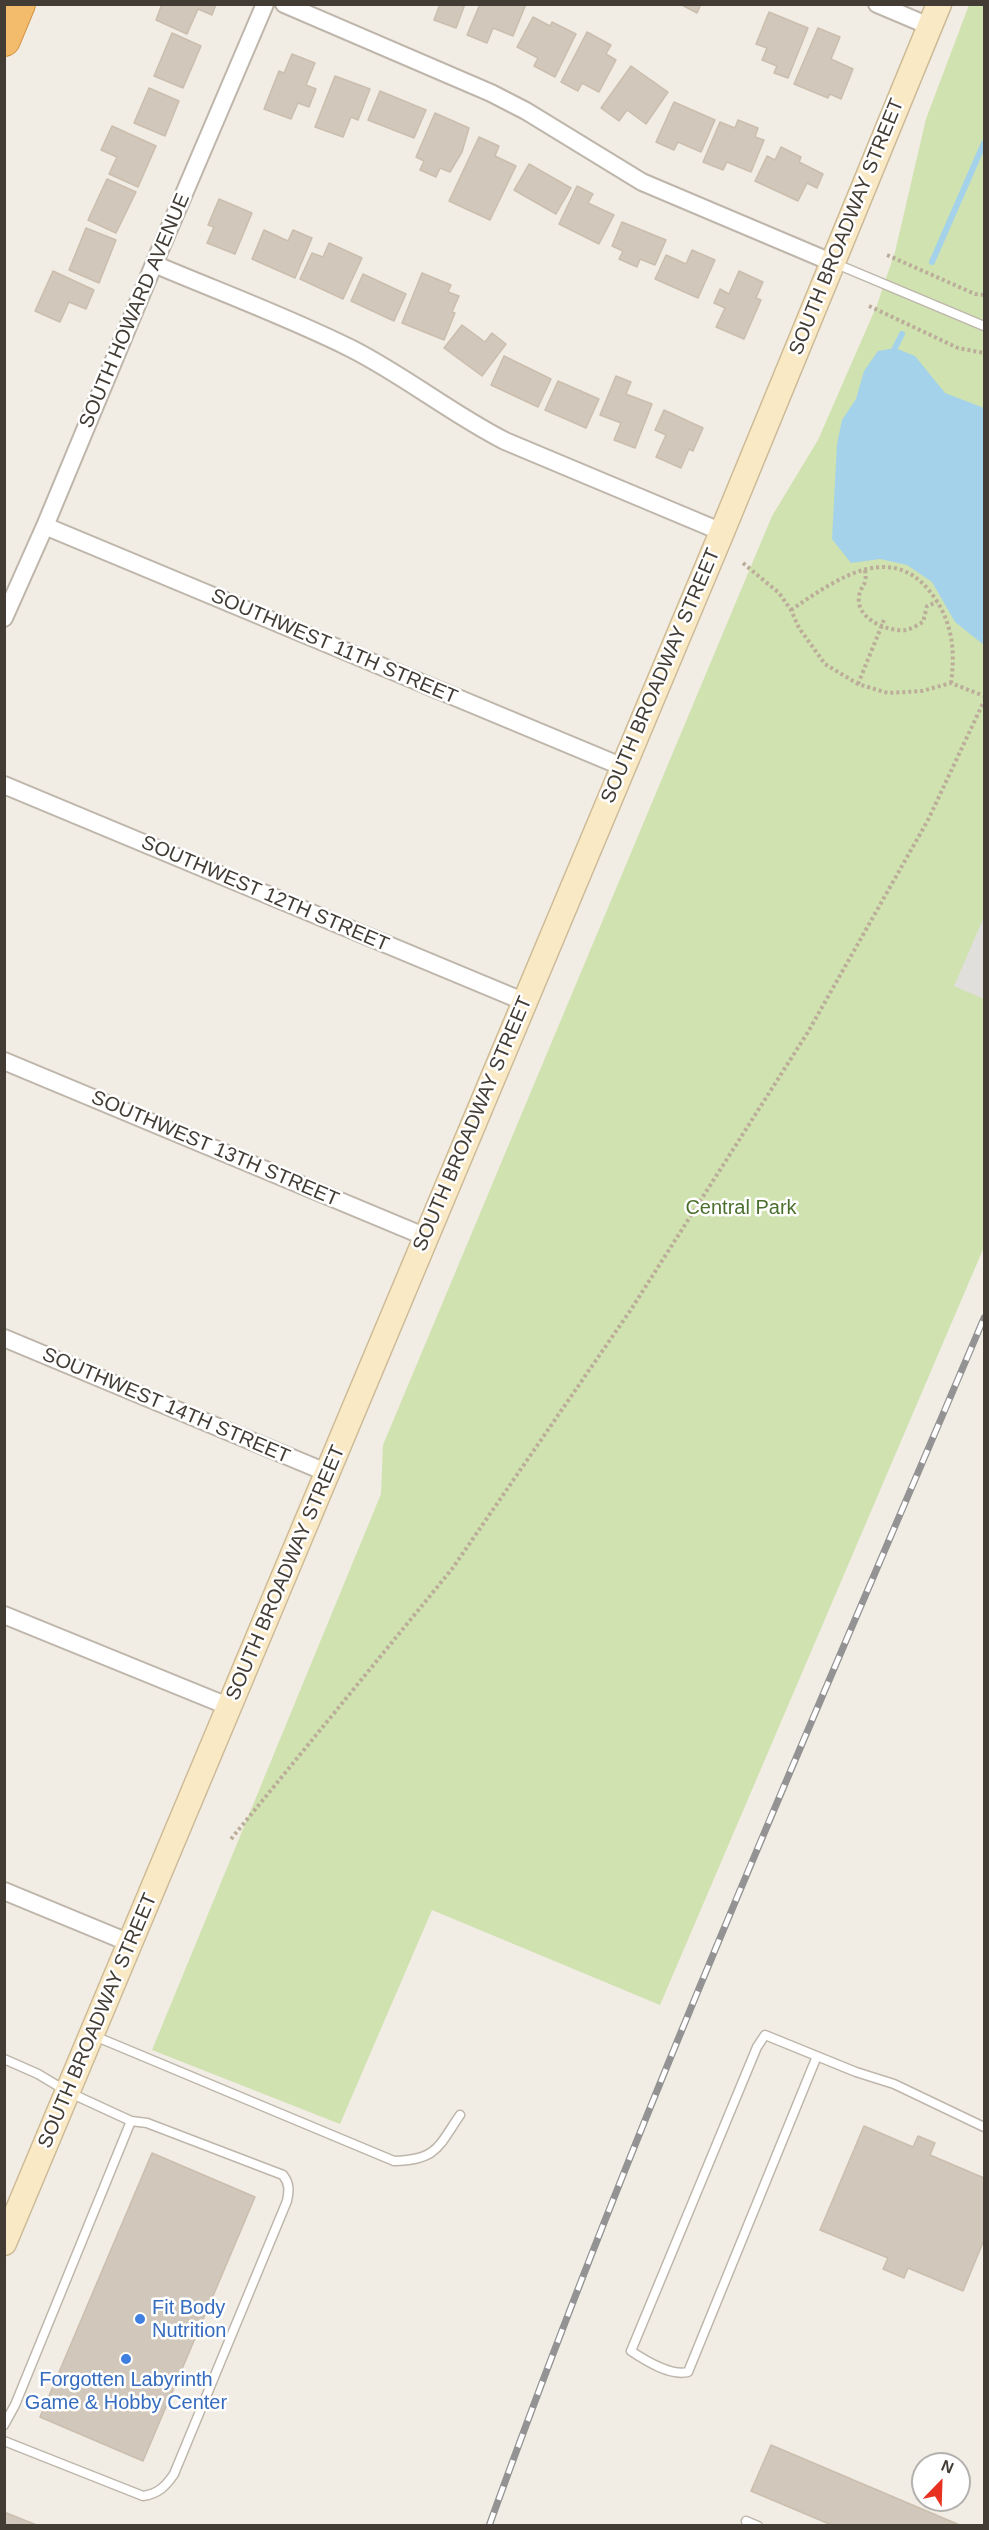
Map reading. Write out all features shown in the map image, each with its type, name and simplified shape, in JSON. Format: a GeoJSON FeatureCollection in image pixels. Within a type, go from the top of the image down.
{"type":"FeatureCollection","features":[{"type":"Feature","properties":{"kind":"highway"},"geometry":{"type":"LineString","coordinates":[[4,40],[19,4]]}},
{"type":"Feature","properties":{"kind":"main road","name":"SOUTH BROADWAY STREET"},"geometry":{"type":"LineString","coordinates":[[4,2243],[722,532],[831,262],[939,4]]}},
{"type":"Feature","properties":{"kind":"street","name":"SOUTH HOWARD AVENUE"},"geometry":{"type":"LineString","coordinates":[[4,618],[265,4]]}},
{"type":"Feature","properties":{"kind":"street"},"geometry":{"type":"LineString","coordinates":[[284,4],[491,93],[526,111],[642,182],[831,262]]}},
{"type":"Feature","properties":{"kind":"street"},"geometry":{"type":"LineString","coordinates":[[877,4],[929,26]]}},
{"type":"Feature","properties":{"kind":"street"},"geometry":{"type":"LineString","coordinates":[[154,264],[351,349],[399,375],[476,427],[505,441],[722,532]]}},
{"type":"Feature","properties":{"kind":"street","name":"SOUTHWEST 11TH STREET"},"geometry":{"type":"LineString","coordinates":[[45,526],[623,767]]}},
{"type":"Feature","properties":{"kind":"street","name":"SOUTHWEST 12TH STREET"},"geometry":{"type":"LineString","coordinates":[[4,785],[525,1002]]}},
{"type":"Feature","properties":{"kind":"street","name":"SOUTHWEST 13TH STREET"},"geometry":{"type":"LineString","coordinates":[[4,1061],[426,1237]]}},
{"type":"Feature","properties":{"kind":"street","name":"SOUTHWEST 14TH STREET"},"geometry":{"type":"LineString","coordinates":[[4,1338],[328,1473]]}},
{"type":"Feature","properties":{"kind":"street"},"geometry":{"type":"LineString","coordinates":[[4,1615],[230,1707]]}},
{"type":"Feature","properties":{"kind":"street"},"geometry":{"type":"LineString","coordinates":[[4,1891],[130,1943]]}},
{"type":"Feature","properties":{"kind":"lane"},"geometry":{"type":"LineString","coordinates":[[831,262],[984,326]]}},
{"type":"Feature","properties":{"kind":"lane"},"geometry":{"type":"LineString","coordinates":[[92,2035],[394,2160],[426,2157],[436,2150],[460,2115]]}},
{"type":"Feature","properties":{"kind":"lane"},"geometry":{"type":"LineString","coordinates":[[817,2056],[688,2372],[679,2374],[642,2358],[631,2351],[757,2047],[765,2035],[817,2056],[856,2072],[894,2084],[984,2127]]}},
{"type":"Feature","properties":{"kind":"lane"},"geometry":{"type":"LineString","coordinates":[[4,2059],[132,2121],[147,2123],[283,2175],[288,2181],[289,2190],[287,2201],[174,2474],[161,2490],[143,2496],[4,2441]]}},
{"type":"Feature","properties":{"kind":"lane"},"geometry":{"type":"LineString","coordinates":[[4,2425],[15,2405],[132,2121]]}},
{"type":"Feature","properties":{"kind":"lane"},"geometry":{"type":"LineString","coordinates":[[746,2521],[758,2526]]}},
{"type":"Feature","properties":{"kind":"path"},"geometry":{"type":"LineString","coordinates":[[887,255],[975,294],[984,295]]}},
{"type":"Feature","properties":{"kind":"path"},"geometry":{"type":"LineString","coordinates":[[869,306],[958,348],[984,353]]}},
{"type":"Feature","properties":{"kind":"path"},"geometry":{"type":"LineString","coordinates":[[743,563],[779,593],[791,610],[799,628],[825,664],[858,684],[888,693],[922,691],[951,683],[984,696]]}},
{"type":"Feature","properties":{"kind":"path"},"geometry":{"type":"LineString","coordinates":[[791,610],[828,585],[865,570],[880,567],[904,569],[926,584],[945,614],[955,658],[951,683]]}},
{"type":"Feature","properties":{"kind":"path"},"geometry":{"type":"LineString","coordinates":[[865,570],[867,582],[859,597],[862,610],[882,626],[907,630],[923,622],[927,606],[937,602]]}},
{"type":"Feature","properties":{"kind":"path"},"geometry":{"type":"LineString","coordinates":[[858,684],[884,620]]}},
{"type":"Feature","properties":{"kind":"path"},"geometry":{"type":"LineString","coordinates":[[231,1839],[452,1569],[630,1311],[808,1032],[928,820],[984,701]]}},
{"type":"Feature","properties":{"kind":"green space","name":"Central Park"},"geometry":{"type":"Polygon","coordinates":[[[969,5],[984,5],[984,1247],[660,2005],[432,1910],[340,2124],[152,2050],[381,1494],[383,1445],[772,516],[818,440],[877,305],[895,252],[926,119],[969,5]]]}},
{"type":"Feature","properties":{"kind":"shaded area"},"geometry":{"type":"Polygon","coordinates":[[[984,917],[984,999],[954,986],[984,917]]]}},
{"type":"Feature","properties":{"kind":"water"},"geometry":{"type":"Polygon","coordinates":[[[895,348],[915,356],[945,393],[984,408],[984,645],[955,622],[932,582],[907,565],[880,559],[851,563],[832,539],[837,444],[842,420],[856,399],[864,371],[878,351],[895,348]]]}},
{"type":"Feature","properties":{"kind":"building"},"geometry":{"type":"Polygon","coordinates":[[[162,4],[216,4],[212,15],[198,9],[187,34],[156,20],[162,4]]]}},
{"type":"Feature","properties":{"kind":"building"},"geometry":{"type":"Polygon","coordinates":[[[440,4],[465,4],[456,28],[434,20],[440,4]]]}},
{"type":"Feature","properties":{"kind":"building"},"geometry":{"type":"Polygon","coordinates":[[[480,4],[526,4],[513,36],[493,28],[487,43],[467,35],[480,4]]]}},
{"type":"Feature","properties":{"kind":"building"},"geometry":{"type":"Polygon","coordinates":[[[680,4],[701,4],[697,13],[680,4]]]}},
{"type":"Feature","properties":{"kind":"building"},"geometry":{"type":"Polygon","coordinates":[[[769,12],[808,28],[788,78],[774,73],[777,66],[762,60],[767,48],[756,44],[769,12]]]}},
{"type":"Feature","properties":{"kind":"building"},"geometry":{"type":"Polygon","coordinates":[[[533,17],[550,26],[552,22],[576,34],[555,77],[534,66],[538,58],[517,47],[533,17]]]}},
{"type":"Feature","properties":{"kind":"building"},"geometry":{"type":"Polygon","coordinates":[[[818,28],[840,37],[831,59],[853,69],[841,99],[830,94],[828,98],[794,84],[818,28]]]}},
{"type":"Feature","properties":{"kind":"building"},"geometry":{"type":"Polygon","coordinates":[[[587,32],[611,45],[606,54],[616,60],[599,92],[582,83],[578,91],[561,82],[587,32]]]}},
{"type":"Feature","properties":{"kind":"building"},"geometry":{"type":"Polygon","coordinates":[[[172,33],[201,46],[183,88],[154,76],[172,33]]]}},
{"type":"Feature","properties":{"kind":"building"},"geometry":{"type":"Polygon","coordinates":[[[292,54],[315,63],[306,85],[316,89],[309,107],[298,103],[291,119],[264,109],[279,71],[284,73],[292,54]]]}},
{"type":"Feature","properties":{"kind":"building"},"geometry":{"type":"Polygon","coordinates":[[[631,66],[668,92],[646,124],[627,110],[619,121],[601,108],[631,66]]]}},
{"type":"Feature","properties":{"kind":"building"},"geometry":{"type":"Polygon","coordinates":[[[335,76],[370,89],[358,120],[351,117],[343,137],[315,127],[335,76]]]}},
{"type":"Feature","properties":{"kind":"building"},"geometry":{"type":"Polygon","coordinates":[[[149,88],[179,101],[165,136],[134,123],[149,88]]]}},
{"type":"Feature","properties":{"kind":"building"},"geometry":{"type":"Polygon","coordinates":[[[380,91],[426,110],[414,138],[368,120],[380,91]]]}},
{"type":"Feature","properties":{"kind":"building"},"geometry":{"type":"Polygon","coordinates":[[[674,102],[715,120],[701,152],[678,142],[674,150],[656,142],[674,102]]]}},
{"type":"Feature","properties":{"kind":"building"},"geometry":{"type":"Polygon","coordinates":[[[435,113],[469,128],[462,152],[450,172],[440,168],[436,177],[420,170],[424,161],[416,157],[435,113]]]}},
{"type":"Feature","properties":{"kind":"building"},"geometry":{"type":"Polygon","coordinates":[[[738,120],[758,128],[755,137],[764,140],[751,172],[727,162],[723,170],[703,162],[720,122],[735,128],[738,120]]]}},
{"type":"Feature","properties":{"kind":"building"},"geometry":{"type":"Polygon","coordinates":[[[112,126],[156,146],[138,187],[109,174],[117,157],[101,150],[112,126]]]}},
{"type":"Feature","properties":{"kind":"building"},"geometry":{"type":"Polygon","coordinates":[[[479,137],[499,146],[495,156],[516,166],[490,220],[449,201],[479,137]]]}},
{"type":"Feature","properties":{"kind":"building"},"geometry":{"type":"Polygon","coordinates":[[[781,147],[801,157],[799,162],[823,174],[817,188],[807,183],[798,201],[755,181],[767,156],[775,160],[781,147]]]}},
{"type":"Feature","properties":{"kind":"building"},"geometry":{"type":"Polygon","coordinates":[[[529,164],[571,188],[556,214],[514,190],[529,164]]]}},
{"type":"Feature","properties":{"kind":"building"},"geometry":{"type":"Polygon","coordinates":[[[107,179],[136,192],[116,233],[88,220],[107,179]]]}},
{"type":"Feature","properties":{"kind":"building"},"geometry":{"type":"Polygon","coordinates":[[[577,186],[593,194],[588,203],[614,215],[599,244],[559,224],[577,186]]]}},
{"type":"Feature","properties":{"kind":"building"},"geometry":{"type":"Polygon","coordinates":[[[219,199],[252,213],[235,254],[207,243],[214,227],[208,225],[219,199]]]}},
{"type":"Feature","properties":{"kind":"building"},"geometry":{"type":"Polygon","coordinates":[[[622,222],[666,240],[655,265],[640,259],[637,267],[619,259],[623,251],[612,246],[622,222]]]}},
{"type":"Feature","properties":{"kind":"building"},"geometry":{"type":"Polygon","coordinates":[[[86,228],[116,240],[99,283],[69,270],[86,228]]]}},
{"type":"Feature","properties":{"kind":"building"},"geometry":{"type":"Polygon","coordinates":[[[264,230],[288,241],[293,230],[312,238],[295,278],[252,259],[264,230]]]}},
{"type":"Feature","properties":{"kind":"building"},"geometry":{"type":"Polygon","coordinates":[[[329,243],[362,258],[343,299],[300,279],[312,253],[323,257],[329,243]]]}},
{"type":"Feature","properties":{"kind":"building"},"geometry":{"type":"Polygon","coordinates":[[[692,250],[715,260],[698,298],[655,279],[666,255],[686,264],[692,250]]]}},
{"type":"Feature","properties":{"kind":"building"},"geometry":{"type":"Polygon","coordinates":[[[53,271],[94,290],[86,309],[69,302],[60,322],[35,311],[53,271]]]}},
{"type":"Feature","properties":{"kind":"building"},"geometry":{"type":"Polygon","coordinates":[[[739,271],[763,282],[756,298],[761,300],[744,339],[716,327],[725,308],[714,303],[720,289],[729,294],[739,271]]]}},
{"type":"Feature","properties":{"kind":"building"},"geometry":{"type":"Polygon","coordinates":[[[422,273],[451,285],[448,292],[459,296],[444,340],[402,323],[422,273]]]}},
{"type":"Feature","properties":{"kind":"building"},"geometry":{"type":"Polygon","coordinates":[[[363,274],[406,294],[394,321],[351,301],[363,274]]]}},
{"type":"Feature","properties":{"kind":"building"},"geometry":{"type":"Polygon","coordinates":[[[462,325],[485,342],[492,333],[506,344],[482,376],[444,348],[462,325]]]}},
{"type":"Feature","properties":{"kind":"building"},"geometry":{"type":"Polygon","coordinates":[[[504,356],[551,379],[538,407],[491,385],[504,356]]]}},
{"type":"Feature","properties":{"kind":"building"},"geometry":{"type":"Polygon","coordinates":[[[616,376],[631,382],[626,394],[652,404],[635,448],[614,440],[621,423],[600,415],[616,376]]]}},
{"type":"Feature","properties":{"kind":"building"},"geometry":{"type":"Polygon","coordinates":[[[558,381],[599,399],[586,428],[545,410],[558,381]]]}},
{"type":"Feature","properties":{"kind":"building"},"geometry":{"type":"Polygon","coordinates":[[[664,410],[703,428],[693,451],[689,449],[681,468],[656,457],[666,435],[655,430],[664,410]]]}},
{"type":"Feature","properties":{"kind":"building"},"geometry":{"type":"Polygon","coordinates":[[[864,2126],[913,2147],[918,2136],[935,2143],[930,2155],[984,2178],[984,2240],[963,2291],[908,2268],[904,2278],[883,2269],[888,2258],[820,2230],[864,2126]]]}},
{"type":"Feature","properties":{"kind":"building"},"geometry":{"type":"Polygon","coordinates":[[[152,2153],[255,2197],[143,2461],[40,2417],[152,2153]]]}},
{"type":"Feature","properties":{"kind":"building"},"geometry":{"type":"Polygon","coordinates":[[[771,2445],[911,2504],[911,2512],[929,2512],[962,2526],[834,2526],[751,2491],[771,2445]]]}},
{"type":"Feature","properties":{"kind":"building"},"geometry":{"type":"Polygon","coordinates":[[[4,2512],[39,2526],[4,2526],[4,2512]]]}},
{"type":"Feature","properties":{"kind":"waterway"},"geometry":{"type":"LineString","coordinates":[[932,262],[984,143]]}},
{"type":"Feature","properties":{"kind":"waterway"},"geometry":{"type":"LineString","coordinates":[[895,348],[902,334]]}},
{"type":"Feature","properties":{"kind":"railway"},"geometry":{"type":"LineString","coordinates":[[489,2526],[546,2373],[666,2069],[984,1318]]}},
{"type":"Feature","properties":{"kind":"place","name":"Fit Body Nutrition"},"geometry":{"type":"Point","coordinates":[140,2319]}},
{"type":"Feature","properties":{"kind":"place","name":"Forgotten Labyrinth Game & Hobby Center"},"geometry":{"type":"Point","coordinates":[126,2359]}}]}
